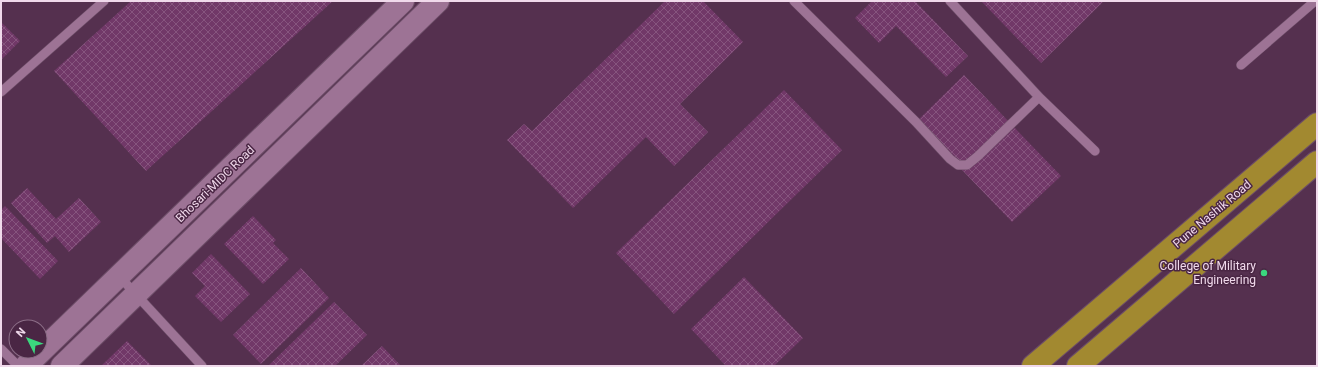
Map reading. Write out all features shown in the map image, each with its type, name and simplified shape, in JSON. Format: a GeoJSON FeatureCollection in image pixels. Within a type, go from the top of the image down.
{"type":"FeatureCollection","features":[{"type":"Feature","properties":{"kind":"highway","name":"Pune Nashik Road"},"geometry":{"type":"LineString","coordinates":[[1033,366],[1317,124]]}},
{"type":"Feature","properties":{"kind":"highway"},"geometry":{"type":"LineString","coordinates":[[1078,366],[1317,162]]}},
{"type":"Feature","properties":{"kind":"street","name":"Bhosari-MIDC Road"},"geometry":{"type":"LineString","coordinates":[[26,366],[403,1]]}},
{"type":"Feature","properties":{"kind":"street","name":"Bhosari-MIDC Road"},"geometry":{"type":"LineString","coordinates":[[62,366],[438,1]]}},
{"type":"Feature","properties":{"kind":"lane"},"geometry":{"type":"LineString","coordinates":[[1,92],[104,1]]}},
{"type":"Feature","properties":{"kind":"lane"},"geometry":{"type":"LineString","coordinates":[[794,1],[916,122],[950,159],[958,165],[967,165],[978,156],[1040,97]]}},
{"type":"Feature","properties":{"kind":"lane"},"geometry":{"type":"LineString","coordinates":[[950,1],[1040,97],[1095,151]]}},
{"type":"Feature","properties":{"kind":"lane"},"geometry":{"type":"LineString","coordinates":[[1241,65],[1315,1]]}},
{"type":"Feature","properties":{"kind":"lane"},"geometry":{"type":"LineString","coordinates":[[119,276],[202,366]]}},
{"type":"Feature","properties":{"kind":"lane"},"geometry":{"type":"LineString","coordinates":[[1,349],[18,366]]}},
{"type":"Feature","properties":{"kind":"building"},"geometry":{"type":"Polygon","coordinates":[[[131,1],[333,1],[146,171],[54,71],[131,1]]]}},
{"type":"Feature","properties":{"kind":"building"},"geometry":{"type":"Polygon","coordinates":[[[665,1],[703,1],[743,42],[680,104],[708,132],[674,166],[646,137],[573,208],[507,140],[524,124],[532,131],[665,1]]]}},
{"type":"Feature","properties":{"kind":"building"},"geometry":{"type":"Polygon","coordinates":[[[872,1],[915,1],[968,56],[946,77],[896,26],[879,43],[855,18],[872,1]]]}},
{"type":"Feature","properties":{"kind":"building"},"geometry":{"type":"Polygon","coordinates":[[[981,1],[1104,1],[1041,63],[981,1]]]}},
{"type":"Feature","properties":{"kind":"building"},"geometry":{"type":"Polygon","coordinates":[[[1,22],[20,41],[1,60],[1,22]]]}},
{"type":"Feature","properties":{"kind":"building"},"geometry":{"type":"Polygon","coordinates":[[[964,75],[1061,176],[1012,222],[916,122],[964,75]]]}},
{"type":"Feature","properties":{"kind":"building"},"geometry":{"type":"Polygon","coordinates":[[[784,90],[842,150],[674,314],[616,253],[784,90]]]}},
{"type":"Feature","properties":{"kind":"building"},"geometry":{"type":"Polygon","coordinates":[[[27,188],[56,219],[79,198],[101,222],[69,252],[55,236],[47,243],[11,203],[27,188]]]}},
{"type":"Feature","properties":{"kind":"building"},"geometry":{"type":"Polygon","coordinates":[[[5,206],[58,261],[40,279],[1,238],[1,210],[5,206]]]}},
{"type":"Feature","properties":{"kind":"building"},"geometry":{"type":"Polygon","coordinates":[[[253,216],[276,240],[273,243],[289,259],[263,284],[224,244],[253,216]]]}},
{"type":"Feature","properties":{"kind":"building"},"geometry":{"type":"Polygon","coordinates":[[[211,254],[250,294],[221,322],[195,296],[205,286],[192,273],[211,254]]]}},
{"type":"Feature","properties":{"kind":"building"},"geometry":{"type":"Polygon","coordinates":[[[301,268],[329,298],[261,364],[233,335],[301,268]]]}},
{"type":"Feature","properties":{"kind":"building"},"geometry":{"type":"Polygon","coordinates":[[[744,277],[803,338],[774,366],[726,366],[691,329],[744,277]]]}},
{"type":"Feature","properties":{"kind":"building"},"geometry":{"type":"Polygon","coordinates":[[[334,302],[367,335],[335,366],[268,366],[334,302]]]}},
{"type":"Feature","properties":{"kind":"building"},"geometry":{"type":"Polygon","coordinates":[[[127,341],[152,366],[101,366],[127,341]]]}},
{"type":"Feature","properties":{"kind":"building"},"geometry":{"type":"Polygon","coordinates":[[[382,346],[401,366],[361,366],[382,346]]]}},
{"type":"Feature","properties":{"kind":"place","name":"College of Military Engineering"},"geometry":{"type":"Point","coordinates":[1264,273]}}]}
